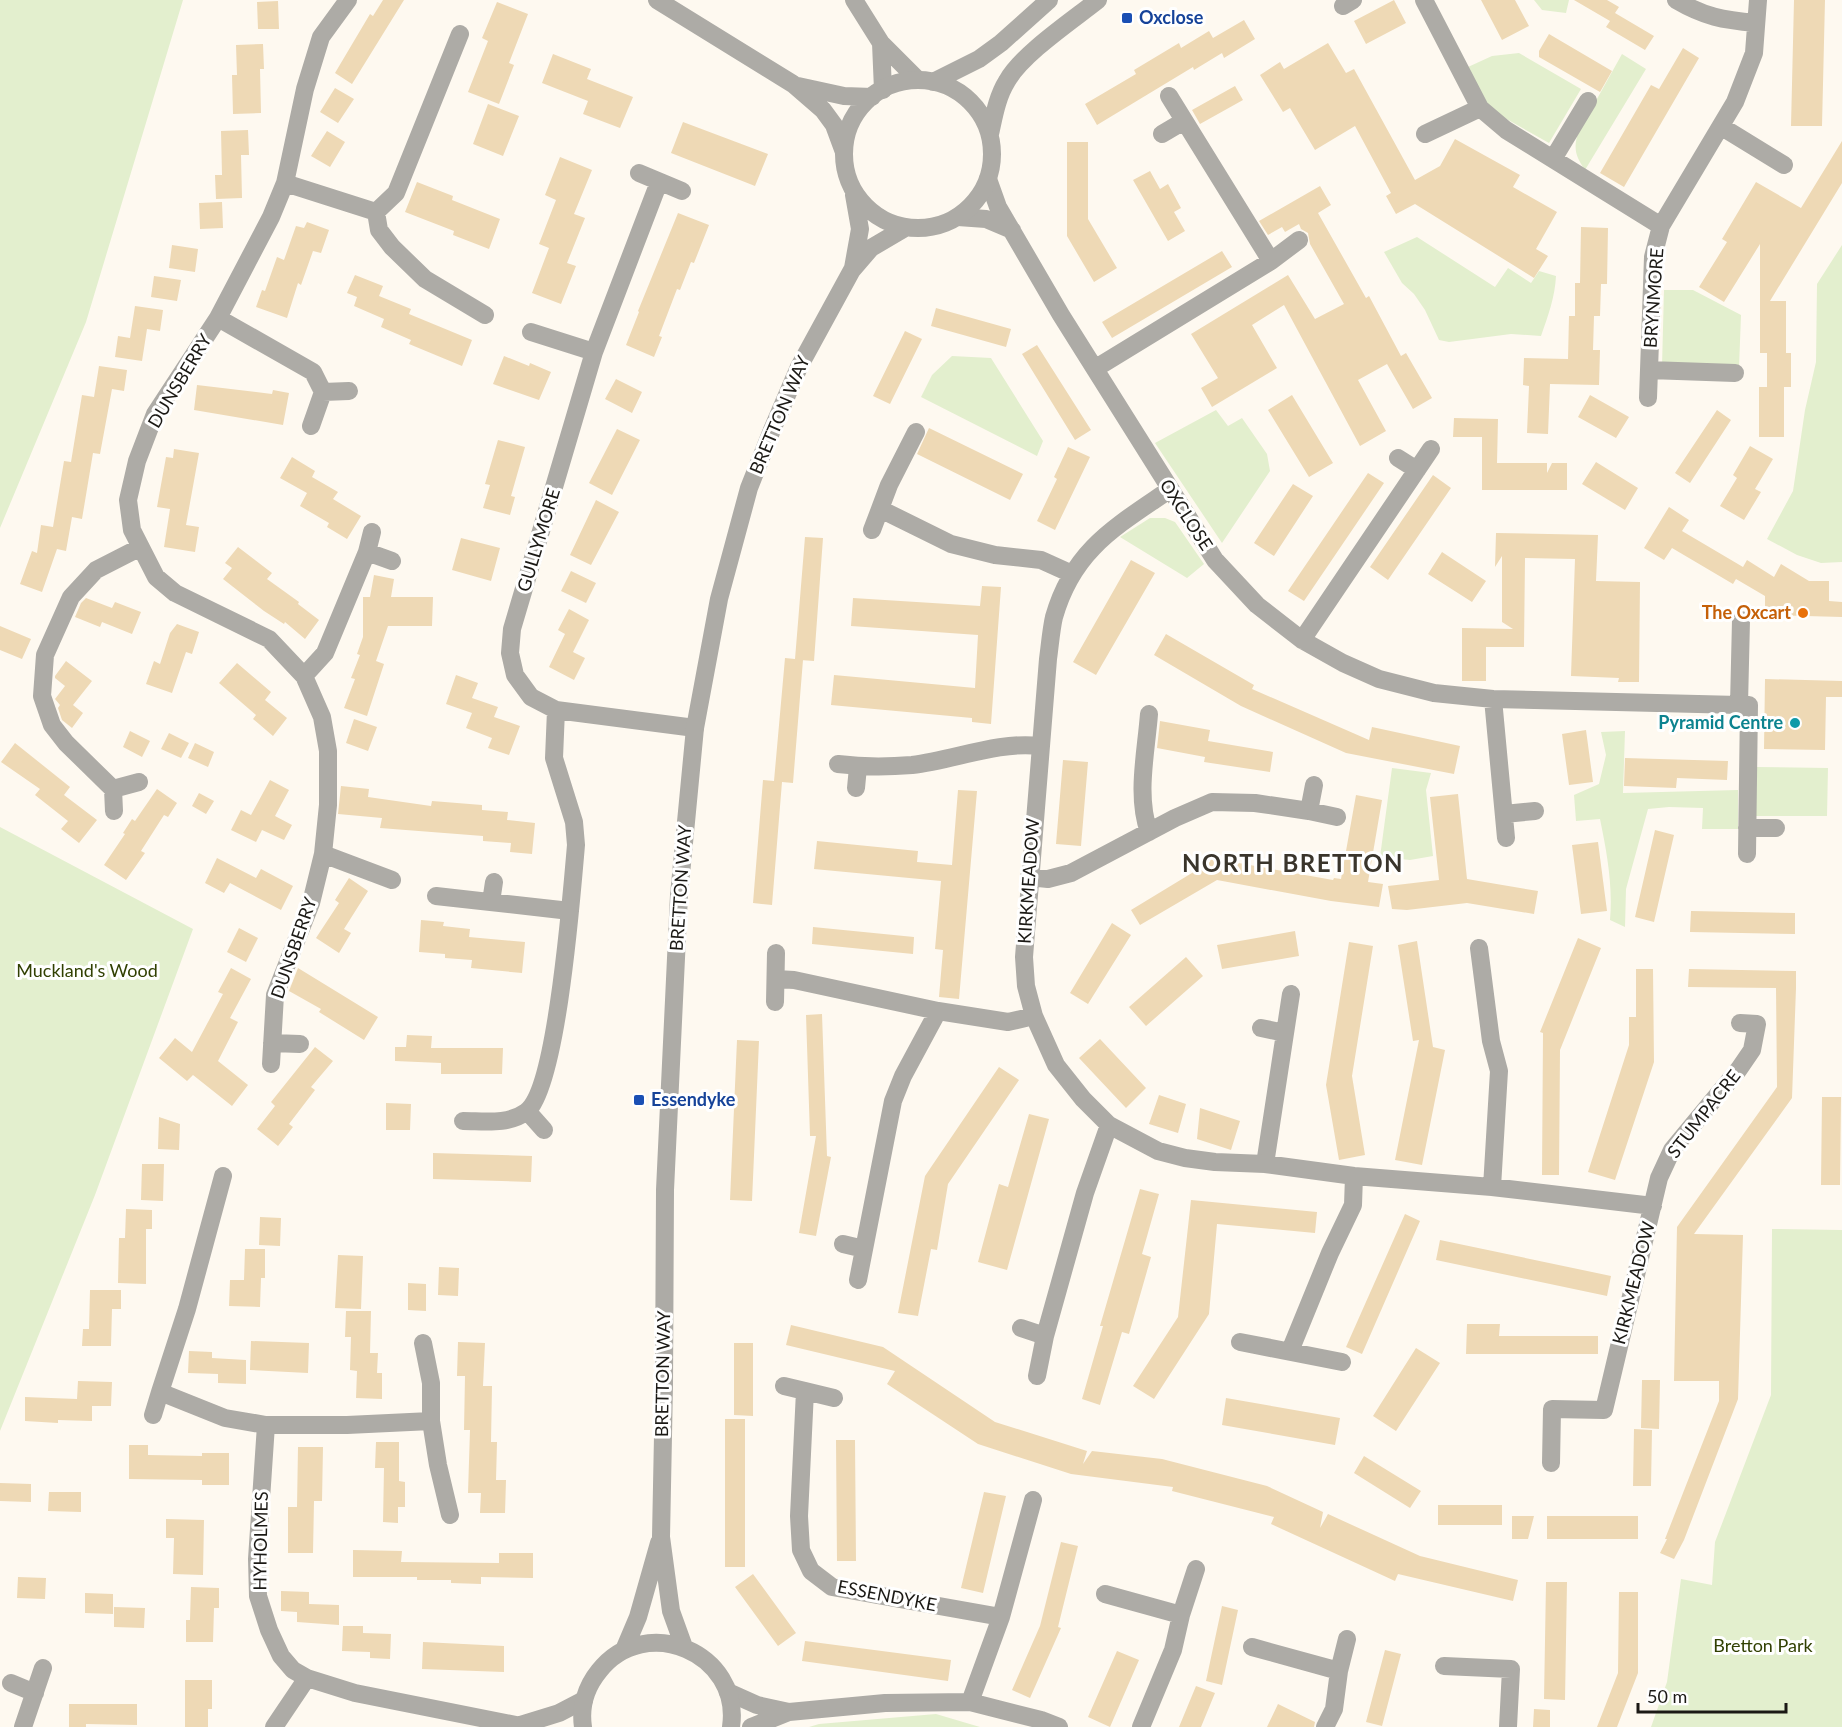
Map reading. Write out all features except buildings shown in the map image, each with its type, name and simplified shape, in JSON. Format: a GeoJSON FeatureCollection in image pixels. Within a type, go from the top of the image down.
{"type":"FeatureCollection","features":[{"type":"Feature","properties":{"kind":"street","name":"DUNSBERRY"},"geometry":{"type":"LineString","coordinates":[[271,1064],[275,995],[311,903],[323,854],[328,805],[328,751],[322,717],[304,676],[269,639],[176,593],[156,577],[139,548],[132,530],[128,500],[137,461],[155,414],[218,318],[272,217],[285,183],[305,89],[321,37],[348,0]]}},
{"type":"Feature","properties":{"kind":"street"},"geometry":{"type":"LineString","coordinates":[[657,0],[793,84],[824,110],[834,125],[844,152]]}},
{"type":"Feature","properties":{"kind":"street"},"geometry":{"type":"LineString","coordinates":[[855,0],[880,43],[925,81]]}},
{"type":"Feature","properties":{"kind":"street"},"geometry":{"type":"LineString","coordinates":[[925,81],[979,59],[1001,43],[1049,0]]}},
{"type":"Feature","properties":{"kind":"street"},"geometry":{"type":"LineString","coordinates":[[990,134],[981,115],[968,100],[952,88],[925,81],[903,82],[878,93],[862,106],[852,120],[846,135],[844,152],[846,171],[853,189],[866,207],[884,220],[905,228],[924,228],[942,225],[958,217],[976,201],[988,180],[992,155],[990,134],[998,100],[1013,73],[1023,60],[1098,0]]}},
{"type":"Feature","properties":{"kind":"street","name":"BRYNMORE"},"geometry":{"type":"LineString","coordinates":[[1424,0],[1480,108],[1506,130],[1661,226]]}},
{"type":"Feature","properties":{"kind":"street"},"geometry":{"type":"LineString","coordinates":[[1676,0],[1703,14],[1721,20],[1756,23]]}},
{"type":"Feature","properties":{"kind":"street","name":"BRYNMORE"},"geometry":{"type":"LineString","coordinates":[[1648,398],[1653,257],[1661,226],[1736,102],[1754,53],[1758,0]]}},
{"type":"Feature","properties":{"kind":"street"},"geometry":{"type":"LineString","coordinates":[[376,212],[396,193],[460,34]]}},
{"type":"Feature","properties":{"kind":"street"},"geometry":{"type":"LineString","coordinates":[[878,93],[880,43]]}},
{"type":"Feature","properties":{"kind":"street"},"geometry":{"type":"LineString","coordinates":[[793,84],[826,93],[878,93]]}},
{"type":"Feature","properties":{"kind":"street"},"geometry":{"type":"LineString","coordinates":[[1169,96],[1271,261]]}},
{"type":"Feature","properties":{"kind":"street"},"geometry":{"type":"LineString","coordinates":[[1553,159],[1588,101]]}},
{"type":"Feature","properties":{"kind":"street"},"geometry":{"type":"LineString","coordinates":[[1425,134],[1480,108]]}},
{"type":"Feature","properties":{"kind":"street"},"geometry":{"type":"LineString","coordinates":[[1162,134],[1184,121]]}},
{"type":"Feature","properties":{"kind":"street"},"geometry":{"type":"LineString","coordinates":[[1722,127],[1784,165]]}},
{"type":"Feature","properties":{"kind":"street"},"geometry":{"type":"LineString","coordinates":[[639,173],[682,191]]}},
{"type":"Feature","properties":{"kind":"street","name":"OXCLOSE"},"geometry":{"type":"LineString","coordinates":[[988,180],[998,207],[1061,315],[1215,560],[1248,597],[1302,640],[1343,663],[1379,679],[1434,693],[1493,699],[1740,705]]}},
{"type":"Feature","properties":{"kind":"street"},"geometry":{"type":"LineString","coordinates":[[285,183],[376,212]]}},
{"type":"Feature","properties":{"kind":"street","name":"GULLYMORE"},"geometry":{"type":"LineString","coordinates":[[659,183],[594,352],[512,629],[510,653],[515,675],[531,697],[556,710],[695,728]]}},
{"type":"Feature","properties":{"kind":"street","name":"BRETTON WAY"},"geometry":{"type":"LineString","coordinates":[[852,270],[860,228],[853,189]]}},
{"type":"Feature","properties":{"kind":"street"},"geometry":{"type":"LineString","coordinates":[[376,212],[379,230],[392,247],[425,279],[485,315]]}},
{"type":"Feature","properties":{"kind":"street"},"geometry":{"type":"LineString","coordinates":[[958,217],[986,219],[1012,230]]}},
{"type":"Feature","properties":{"kind":"street","name":"BRETTON WAY"},"geometry":{"type":"LineString","coordinates":[[684,1647],[671,1611],[661,1537],[665,1190],[679,895],[695,728],[719,599],[749,488],[799,367],[852,270],[872,248],[905,228]]}},
{"type":"Feature","properties":{"kind":"street"},"geometry":{"type":"LineString","coordinates":[[1096,368],[1271,261],[1299,240]]}},
{"type":"Feature","properties":{"kind":"street","name":"DUNSBERRY"},"geometry":{"type":"LineString","coordinates":[[218,318],[313,372],[323,393]]}},
{"type":"Feature","properties":{"kind":"street"},"geometry":{"type":"LineString","coordinates":[[531,332],[594,352]]}},
{"type":"Feature","properties":{"kind":"street","name":"BRYNMORE"},"geometry":{"type":"LineString","coordinates":[[1649,370],[1735,373]]}},
{"type":"Feature","properties":{"kind":"street"},"geometry":{"type":"LineString","coordinates":[[311,426],[323,393],[349,391]]}},
{"type":"Feature","properties":{"kind":"street"},"geometry":{"type":"LineString","coordinates":[[872,530],[889,485],[916,432]]}},
{"type":"Feature","properties":{"kind":"street"},"geometry":{"type":"LineString","coordinates":[[1302,640],[1431,449]]}},
{"type":"Feature","properties":{"kind":"street"},"geometry":{"type":"LineString","coordinates":[[1398,458],[1417,470]]}},
{"type":"Feature","properties":{"kind":"street","name":"KIRKMEADOW"},"geometry":{"type":"LineString","coordinates":[[1169,490],[1091,548],[1072,574],[1054,618],[1040,746],[1024,957],[1026,986],[1034,1016],[1056,1065],[1083,1099],[1109,1125],[1158,1151],[1215,1162],[1264,1164],[1354,1176],[1492,1187],[1653,1206],[1604,1410],[1552,1409],[1551,1463]]}},
{"type":"Feature","properties":{"kind":"street"},"geometry":{"type":"LineString","coordinates":[[880,509],[951,543],[995,555],[1041,560],[1072,574]]}},
{"type":"Feature","properties":{"kind":"street"},"geometry":{"type":"LineString","coordinates":[[304,676],[325,654],[367,552],[372,532]]}},
{"type":"Feature","properties":{"kind":"street"},"geometry":{"type":"LineString","coordinates":[[114,811],[113,789],[66,743],[52,725],[42,696],[45,655],[71,597],[96,570],[139,548]]}},
{"type":"Feature","properties":{"kind":"street"},"geometry":{"type":"LineString","coordinates":[[367,552],[393,561]]}},
{"type":"Feature","properties":{"kind":"street"},"geometry":{"type":"LineString","coordinates":[[1741,620],[1740,705],[1749,705],[1747,854]]}},
{"type":"Feature","properties":{"kind":"street"},"geometry":{"type":"LineString","coordinates":[[1493,699],[1506,838]]}},
{"type":"Feature","properties":{"kind":"street"},"geometry":{"type":"LineString","coordinates":[[464,1120],[508,1120],[528,1112],[545,1078],[553,1038],[570,911],[576,845],[574,822],[554,758],[556,710]]}},
{"type":"Feature","properties":{"kind":"street"},"geometry":{"type":"LineString","coordinates":[[1149,714],[1142,795],[1144,818],[1149,832]]}},
{"type":"Feature","properties":{"kind":"street"},"geometry":{"type":"LineString","coordinates":[[838,764],[858,767],[913,764],[1009,746],[1040,746]]}},
{"type":"Feature","properties":{"kind":"street"},"geometry":{"type":"LineString","coordinates":[[856,788],[858,767]]}},
{"type":"Feature","properties":{"kind":"street"},"geometry":{"type":"LineString","coordinates":[[113,789],[139,782]]}},
{"type":"Feature","properties":{"kind":"street"},"geometry":{"type":"LineString","coordinates":[[1308,812],[1314,785]]}},
{"type":"Feature","properties":{"kind":"street"},"geometry":{"type":"LineString","coordinates":[[1029,877],[1048,879],[1071,873],[1212,802],[1255,803],[1337,818]]}},
{"type":"Feature","properties":{"kind":"street"},"geometry":{"type":"LineString","coordinates":[[1504,814],[1535,811]]}},
{"type":"Feature","properties":{"kind":"street"},"geometry":{"type":"LineString","coordinates":[[1747,828],[1776,828]]}},
{"type":"Feature","properties":{"kind":"street"},"geometry":{"type":"LineString","coordinates":[[323,854],[392,880]]}},
{"type":"Feature","properties":{"kind":"street"},"geometry":{"type":"LineString","coordinates":[[491,902],[494,882]]}},
{"type":"Feature","properties":{"kind":"street"},"geometry":{"type":"LineString","coordinates":[[436,896],[570,911]]}},
{"type":"Feature","properties":{"kind":"street"},"geometry":{"type":"LineString","coordinates":[[1479,948],[1490,969],[1491,1041],[1500,1071],[1492,1187]]}},
{"type":"Feature","properties":{"kind":"street"},"geometry":{"type":"LineString","coordinates":[[775,1002],[777,953]]}},
{"type":"Feature","properties":{"kind":"street"},"geometry":{"type":"LineString","coordinates":[[777,979],[794,980],[938,1011],[1008,1022],[1034,1016]]}},
{"type":"Feature","properties":{"kind":"street"},"geometry":{"type":"LineString","coordinates":[[1264,1164],[1291,994]]}},
{"type":"Feature","properties":{"kind":"street"},"geometry":{"type":"LineString","coordinates":[[858,1280],[893,1101],[903,1076],[938,1011]]}},
{"type":"Feature","properties":{"kind":"street","name":"STUMPACRE"},"geometry":{"type":"LineString","coordinates":[[1653,1206],[1659,1178],[1672,1150],[1752,1050],[1752,1019]]}},
{"type":"Feature","properties":{"kind":"street"},"geometry":{"type":"LineString","coordinates":[[1261,1028],[1285,1033]]}},
{"type":"Feature","properties":{"kind":"street"},"geometry":{"type":"LineString","coordinates":[[272,1043],[300,1044]]}},
{"type":"Feature","properties":{"kind":"street"},"geometry":{"type":"LineString","coordinates":[[528,1112],[544,1130]]}},
{"type":"Feature","properties":{"kind":"street"},"geometry":{"type":"LineString","coordinates":[[1037,1376],[1044,1336],[1085,1193],[1109,1125]]}},
{"type":"Feature","properties":{"kind":"street"},"geometry":{"type":"LineString","coordinates":[[1290,1351],[1353,1205],[1354,1176]]}},
{"type":"Feature","properties":{"kind":"street"},"geometry":{"type":"LineString","coordinates":[[153,1415],[224,1189]]}},
{"type":"Feature","properties":{"kind":"street"},"geometry":{"type":"LineString","coordinates":[[843,1244],[864,1249]]}},
{"type":"Feature","properties":{"kind":"street"},"geometry":{"type":"LineString","coordinates":[[1021,1328],[1044,1336]]}},
{"type":"Feature","properties":{"kind":"street"},"geometry":{"type":"LineString","coordinates":[[1240,1342],[1342,1362]]}},
{"type":"Feature","properties":{"kind":"street"},"geometry":{"type":"LineString","coordinates":[[423,1343],[431,1383],[431,1421],[438,1465],[450,1515]]}},
{"type":"Feature","properties":{"kind":"street"},"geometry":{"type":"LineString","coordinates":[[784,1386],[834,1398]]}},
{"type":"Feature","properties":{"kind":"street","name":"ESSENDYKE"},"geometry":{"type":"LineString","coordinates":[[805,1391],[799,1516],[801,1550],[811,1571],[832,1587],[1000,1617]]}},
{"type":"Feature","properties":{"kind":"street"},"geometry":{"type":"LineString","coordinates":[[160,1392],[225,1418],[266,1425],[347,1425],[431,1421]]}},
{"type":"Feature","properties":{"kind":"street","name":"HYHOLMES"},"geometry":{"type":"LineString","coordinates":[[266,1425],[258,1547],[258,1596],[269,1630],[281,1656],[293,1670],[307,1678],[355,1693],[523,1726],[559,1713],[584,1700]]}},
{"type":"Feature","properties":{"kind":"street"},"geometry":{"type":"LineString","coordinates":[[970,1702],[1000,1617],[1033,1500]]}},
{"type":"Feature","properties":{"kind":"street","name":"BRETTON WAY"},"geometry":{"type":"LineString","coordinates":[[624,1650],[638,1617],[661,1537]]}},
{"type":"Feature","properties":{"kind":"street"},"geometry":{"type":"LineString","coordinates":[[1141,1727],[1173,1650],[1181,1615],[1196,1569]]}},
{"type":"Feature","properties":{"kind":"street"},"geometry":{"type":"LineString","coordinates":[[1105,1594],[1181,1615]]}},
{"type":"Feature","properties":{"kind":"street"},"geometry":{"type":"LineString","coordinates":[[1325,1727],[1334,1709],[1339,1671],[1347,1639]]}},
{"type":"Feature","properties":{"kind":"street"},"geometry":{"type":"LineString","coordinates":[[583,1727],[584,1700],[592,1679],[606,1662],[624,1650],[643,1644],[664,1642],[684,1647],[703,1658],[718,1673],[729,1692],[733,1716],[731,1727]]}},
{"type":"Feature","properties":{"kind":"street"},"geometry":{"type":"LineString","coordinates":[[1252,1647],[1339,1671]]}},
{"type":"Feature","properties":{"kind":"street"},"geometry":{"type":"LineString","coordinates":[[1444,1666],[1511,1669],[1508,1727]]}},
{"type":"Feature","properties":{"kind":"street"},"geometry":{"type":"LineString","coordinates":[[23,1727],[43,1668]]}},
{"type":"Feature","properties":{"kind":"street"},"geometry":{"type":"LineString","coordinates":[[274,1727],[307,1678]]}},
{"type":"Feature","properties":{"kind":"street"},"geometry":{"type":"LineString","coordinates":[[10,1683],[35,1693]]}},
{"type":"Feature","properties":{"kind":"street"},"geometry":{"type":"LineString","coordinates":[[729,1692],[757,1705],[789,1712]]}},
{"type":"Feature","properties":{"kind":"street"},"geometry":{"type":"LineString","coordinates":[[751,1727],[789,1712],[885,1702],[970,1702],[1041,1720],[1059,1727]]}},
{"type":"Feature","properties":{"kind":"green space"},"geometry":{"type":"Polygon","coordinates":[[[0,0],[183,0],[86,322],[0,528],[0,0]]]}},
{"type":"Feature","properties":{"kind":"green space"},"geometry":{"type":"Polygon","coordinates":[[[1534,0],[1569,0],[1566,13],[1542,10],[1534,0]]]}},
{"type":"Feature","properties":{"kind":"green space"},"geometry":{"type":"Polygon","coordinates":[[[1519,53],[1581,89],[1549,143],[1487,108],[1468,67],[1492,56],[1519,53]]]}},
{"type":"Feature","properties":{"kind":"green space"},"geometry":{"type":"Polygon","coordinates":[[[1622,54],[1646,69],[1585,170],[1576,153],[1578,133],[1622,54]]]}},
{"type":"Feature","properties":{"kind":"green space"},"geometry":{"type":"Polygon","coordinates":[[[1417,237],[1495,287],[1508,268],[1531,283],[1539,271],[1556,276],[1553,299],[1541,336],[1511,334],[1449,342],[1439,340],[1425,310],[1414,294],[1402,283],[1384,252],[1417,237]]]}},
{"type":"Feature","properties":{"kind":"green space"},"geometry":{"type":"Polygon","coordinates":[[[1842,245],[1842,562],[1821,563],[1797,555],[1767,539],[1793,491],[1805,410],[1816,362],[1817,284],[1842,245]]]}},
{"type":"Feature","properties":{"kind":"green space"},"geometry":{"type":"Polygon","coordinates":[[[1664,290],[1693,290],[1741,315],[1739,368],[1662,366],[1664,290]]]}},
{"type":"Feature","properties":{"kind":"green space"},"geometry":{"type":"Polygon","coordinates":[[[952,356],[991,358],[1043,441],[1037,456],[921,397],[932,375],[952,356]]]}},
{"type":"Feature","properties":{"kind":"green space"},"geometry":{"type":"Polygon","coordinates":[[[1216,410],[1228,426],[1242,418],[1267,454],[1270,471],[1222,543],[1155,443],[1216,410]]]}},
{"type":"Feature","properties":{"kind":"green space"},"geometry":{"type":"Polygon","coordinates":[[[1150,518],[1165,518],[1175,522],[1204,564],[1187,578],[1120,537],[1150,518]]]}},
{"type":"Feature","properties":{"kind":"green space"},"geometry":{"type":"Polygon","coordinates":[[[1625,731],[1623,793],[1738,790],[1738,829],[1702,829],[1703,808],[1648,809],[1626,889],[1625,927],[1610,920],[1610,882],[1600,819],[1576,821],[1574,795],[1599,784],[1606,755],[1601,732],[1625,731]]]}},
{"type":"Feature","properties":{"kind":"green space"},"geometry":{"type":"Polygon","coordinates":[[[1757,767],[1828,768],[1827,816],[1755,816],[1757,767]]]}},
{"type":"Feature","properties":{"kind":"green space"},"geometry":{"type":"Polygon","coordinates":[[[1392,768],[1431,773],[1426,790],[1433,856],[1410,860],[1380,857],[1392,768]]]}},
{"type":"Feature","properties":{"kind":"green space","name":"Muckland's Wood"},"geometry":{"type":"Polygon","coordinates":[[[0,827],[193,929],[95,1195],[0,1431],[0,827]]]}},
{"type":"Feature","properties":{"kind":"green space","name":"Bretton Park"},"geometry":{"type":"Polygon","coordinates":[[[1772,1229],[1842,1230],[1842,1727],[1651,1727],[1667,1682],[1681,1579],[1712,1585],[1715,1542],[1771,1395],[1772,1229]]]}},
{"type":"Feature","properties":{"kind":"green space"},"geometry":{"type":"Polygon","coordinates":[[[936,1714],[980,1727],[809,1727],[819,1724],[936,1714]]]}},
{"type":"Feature","properties":{"kind":"place","name":"Oxclose"},"geometry":{"type":"Point","coordinates":[1127,18]}},
{"type":"Feature","properties":{"kind":"place","name":"The Oxcart"},"geometry":{"type":"Point","coordinates":[1803,613]}},
{"type":"Feature","properties":{"kind":"place","name":"Pyramid Centre"},"geometry":{"type":"Point","coordinates":[1795,723]}},
{"type":"Feature","properties":{"kind":"place","name":"Essendyke"},"geometry":{"type":"Point","coordinates":[639,1100]}},
{"type":"Feature","properties":{"kind":"district","name":"NORTH BRETTON"},"geometry":{"type":"Point","coordinates":[1293,864]}}]}
